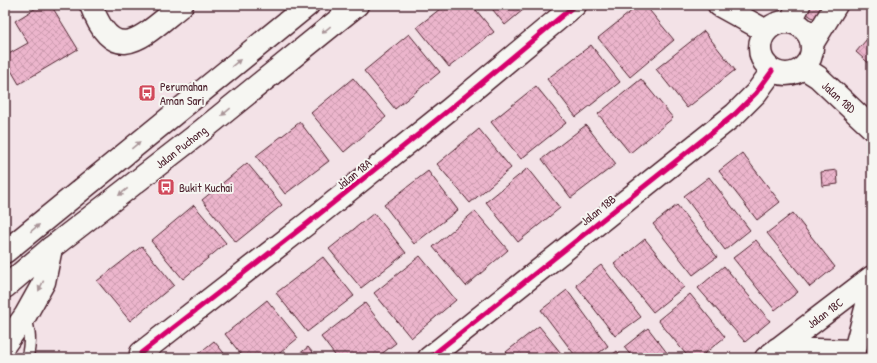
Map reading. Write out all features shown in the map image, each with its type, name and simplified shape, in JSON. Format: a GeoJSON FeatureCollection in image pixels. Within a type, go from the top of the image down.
{"type":"FeatureCollection","features":[{"type":"Feature","properties":{"kind":"street"},"geometry":{"type":"LineString","coordinates":[[91,5],[95,17],[104,32],[115,41],[128,43],[140,38],[182,5]]}},
{"type":"Feature","properties":{"kind":"street"},"geometry":{"type":"LineString","coordinates":[[5,252],[308,5]]}},
{"type":"Feature","properties":{"kind":"street","name":"Jalan Puchong"},"geometry":{"type":"LineString","coordinates":[[5,287],[51,248],[194,137],[357,5]]}},
{"type":"Feature","properties":{"kind":"street","name":"Jalan 18A"},"geometry":{"type":"LineString","coordinates":[[142,353],[331,205],[575,5]]}},
{"type":"Feature","properties":{"kind":"street"},"geometry":{"type":"LineString","coordinates":[[719,5],[766,31]]}},
{"type":"Feature","properties":{"kind":"street"},"geometry":{"type":"LineString","coordinates":[[812,44],[794,14],[766,31],[760,45],[762,60],[772,71],[788,74],[804,68],[811,57],[812,44],[836,5]]}},
{"type":"Feature","properties":{"kind":"street","name":"Jalan 18D"},"geometry":{"type":"LineString","coordinates":[[804,68],[818,77],[872,128]]}},
{"type":"Feature","properties":{"kind":"street","name":"Jalan 18B"},"geometry":{"type":"LineString","coordinates":[[429,358],[735,114],[756,93],[772,71]]}},
{"type":"Feature","properties":{"kind":"street"},"geometry":{"type":"LineString","coordinates":[[5,344],[25,316],[44,282],[51,248]]}},
{"type":"Feature","properties":{"kind":"street","name":"Jalan 18C"},"geometry":{"type":"LineString","coordinates":[[772,354],[872,277]]}},
{"type":"Feature","properties":{"kind":"street"},"geometry":{"type":"LineString","coordinates":[[854,355],[872,286]]}},
{"type":"Feature","properties":{"kind":"street","name":"Jalan 18C"},"geometry":{"type":"LineString","coordinates":[[772,354],[854,355]]}},
{"type":"Feature","properties":{"kind":"lane"},"geometry":{"type":"LineString","coordinates":[[25,316],[29,329],[30,346],[27,358]]}},
{"type":"Feature","properties":{"kind":"building"},"geometry":{"type":"Polygon","coordinates":[[[41,5],[51,5],[78,49],[19,84],[5,60],[5,56],[28,43],[15,21],[41,5]]]}},
{"type":"Feature","properties":{"kind":"building"},"geometry":{"type":"Polygon","coordinates":[[[445,5],[472,5],[494,32],[449,67],[417,27],[445,5]]]}},
{"type":"Feature","properties":{"kind":"building"},"geometry":{"type":"Polygon","coordinates":[[[489,5],[529,5],[505,25],[489,5]]]}},
{"type":"Feature","properties":{"kind":"building"},"geometry":{"type":"Polygon","coordinates":[[[639,5],[645,5],[674,40],[630,77],[598,38],[639,5]]]}},
{"type":"Feature","properties":{"kind":"building"},"geometry":{"type":"Polygon","coordinates":[[[808,5],[826,5],[816,20],[804,12],[808,5]]]}},
{"type":"Feature","properties":{"kind":"building"},"geometry":{"type":"Polygon","coordinates":[[[704,31],[735,70],[687,108],[656,69],[704,31]]]}},
{"type":"Feature","properties":{"kind":"building"},"geometry":{"type":"Polygon","coordinates":[[[872,33],[872,66],[856,52],[872,33]]]}},
{"type":"Feature","properties":{"kind":"building"},"geometry":{"type":"Polygon","coordinates":[[[409,34],[440,72],[395,109],[364,71],[409,34]]]}},
{"type":"Feature","properties":{"kind":"building"},"geometry":{"type":"Polygon","coordinates":[[[591,45],[620,82],[576,117],[547,79],[591,45]]]}},
{"type":"Feature","properties":{"kind":"building"},"geometry":{"type":"Polygon","coordinates":[[[353,78],[386,117],[344,152],[311,113],[353,78]]]}},
{"type":"Feature","properties":{"kind":"building"},"geometry":{"type":"Polygon","coordinates":[[[641,79],[673,118],[630,153],[598,114],[641,79]]]}},
{"type":"Feature","properties":{"kind":"building"},"geometry":{"type":"Polygon","coordinates":[[[536,86],[566,123],[521,159],[491,122],[536,86]]]}},
{"type":"Feature","properties":{"kind":"building"},"geometry":{"type":"Polygon","coordinates":[[[300,122],[329,161],[285,194],[256,156],[300,122]]]}},
{"type":"Feature","properties":{"kind":"building"},"geometry":{"type":"Polygon","coordinates":[[[586,125],[616,164],[571,198],[542,159],[586,125]]]}},
{"type":"Feature","properties":{"kind":"building"},"geometry":{"type":"Polygon","coordinates":[[[479,129],[511,168],[470,203],[437,164],[479,129]]]}},
{"type":"Feature","properties":{"kind":"building"},"geometry":{"type":"Polygon","coordinates":[[[742,153],[780,202],[757,220],[719,171],[742,153]]]}},
{"type":"Feature","properties":{"kind":"building"},"geometry":{"type":"Polygon","coordinates":[[[247,163],[282,205],[236,242],[202,200],[247,163]]]}},
{"type":"Feature","properties":{"kind":"building"},"geometry":{"type":"Polygon","coordinates":[[[528,168],[560,208],[518,242],[486,202],[528,168]]]}},
{"type":"Feature","properties":{"kind":"building"},"geometry":{"type":"Polygon","coordinates":[[[837,170],[838,184],[822,186],[821,172],[837,170]]]}},
{"type":"Feature","properties":{"kind":"building"},"geometry":{"type":"Polygon","coordinates":[[[428,171],[458,210],[414,244],[384,205],[428,171]]]}},
{"type":"Feature","properties":{"kind":"building"},"geometry":{"type":"Polygon","coordinates":[[[709,177],[750,230],[725,250],[684,196],[709,177]]]}},
{"type":"Feature","properties":{"kind":"building"},"geometry":{"type":"Polygon","coordinates":[[[194,205],[226,243],[183,279],[151,241],[194,205]]]}},
{"type":"Feature","properties":{"kind":"building"},"geometry":{"type":"Polygon","coordinates":[[[677,205],[717,257],[693,275],[653,224],[677,205]]]}},
{"type":"Feature","properties":{"kind":"building"},"geometry":{"type":"Polygon","coordinates":[[[475,211],[508,250],[466,286],[433,247],[475,211]]]}},
{"type":"Feature","properties":{"kind":"building"},"geometry":{"type":"Polygon","coordinates":[[[374,213],[406,253],[361,288],[329,249],[374,213]]]}},
{"type":"Feature","properties":{"kind":"building"},"geometry":{"type":"Polygon","coordinates":[[[793,213],[835,267],[810,287],[767,233],[793,213]]]}},
{"type":"Feature","properties":{"kind":"building"},"geometry":{"type":"Polygon","coordinates":[[[645,239],[684,287],[653,312],[614,264],[645,239]]]}},
{"type":"Feature","properties":{"kind":"building"},"geometry":{"type":"Polygon","coordinates":[[[756,240],[798,292],[775,310],[733,258],[756,240]]]}},
{"type":"Feature","properties":{"kind":"building"},"geometry":{"type":"Polygon","coordinates":[[[142,246],[174,285],[130,321],[97,281],[142,246]]]}},
{"type":"Feature","properties":{"kind":"building"},"geometry":{"type":"Polygon","coordinates":[[[420,256],[456,300],[411,338],[374,293],[420,256]]]}},
{"type":"Feature","properties":{"kind":"building"},"geometry":{"type":"Polygon","coordinates":[[[323,257],[354,296],[307,332],[276,293],[323,257]]]}},
{"type":"Feature","properties":{"kind":"building"},"geometry":{"type":"Polygon","coordinates":[[[601,265],[641,317],[615,336],[576,285],[601,265]]]}},
{"type":"Feature","properties":{"kind":"building"},"geometry":{"type":"Polygon","coordinates":[[[724,266],[770,321],[745,342],[698,288],[724,266]]]}},
{"type":"Feature","properties":{"kind":"building"},"geometry":{"type":"Polygon","coordinates":[[[567,290],[608,346],[592,358],[577,358],[541,310],[567,290]]]}},
{"type":"Feature","properties":{"kind":"building"},"geometry":{"type":"Polygon","coordinates":[[[690,294],[725,337],[699,358],[689,358],[658,320],[690,294]]]}},
{"type":"Feature","properties":{"kind":"building"},"geometry":{"type":"Polygon","coordinates":[[[267,300],[298,338],[274,358],[244,358],[225,334],[267,300]]]}},
{"type":"Feature","properties":{"kind":"building"},"geometry":{"type":"Polygon","coordinates":[[[365,303],[396,343],[376,358],[337,358],[321,337],[365,303]]]}},
{"type":"Feature","properties":{"kind":"building"},"geometry":{"type":"Polygon","coordinates":[[[539,326],[565,358],[510,358],[506,352],[539,326]]]}},
{"type":"Feature","properties":{"kind":"building"},"geometry":{"type":"Polygon","coordinates":[[[648,328],[671,358],[633,358],[624,347],[648,328]]]}},
{"type":"Feature","properties":{"kind":"building"},"geometry":{"type":"Polygon","coordinates":[[[214,341],[228,358],[193,358],[214,341]]]}},
{"type":"Feature","properties":{"kind":"building"},"geometry":{"type":"Polygon","coordinates":[[[308,347],[317,358],[294,358],[308,347]]]}},
{"type":"Feature","properties":{"kind":"building"},"geometry":{"type":"Polygon","coordinates":[[[492,351],[497,358],[483,358],[492,351]]]}},
{"type":"Feature","properties":{"kind":"building"},"geometry":{"type":"Polygon","coordinates":[[[617,351],[622,358],[608,358],[617,351]]]}},
{"type":"Feature","properties":{"kind":"cycle path"},"geometry":{"type":"LineString","coordinates":[[141,353],[308,223],[450,109],[575,5]]}},
{"type":"Feature","properties":{"kind":"cycle path"},"geometry":{"type":"LineString","coordinates":[[429,358],[735,114],[756,93],[772,71]]}},
{"type":"Feature","properties":{"kind":"place","name":"Perumahan Aman Sari"},"geometry":{"type":"Point","coordinates":[147,93]}},
{"type":"Feature","properties":{"kind":"place","name":"Bukit Kuchai"},"geometry":{"type":"Point","coordinates":[166,187]}}]}
